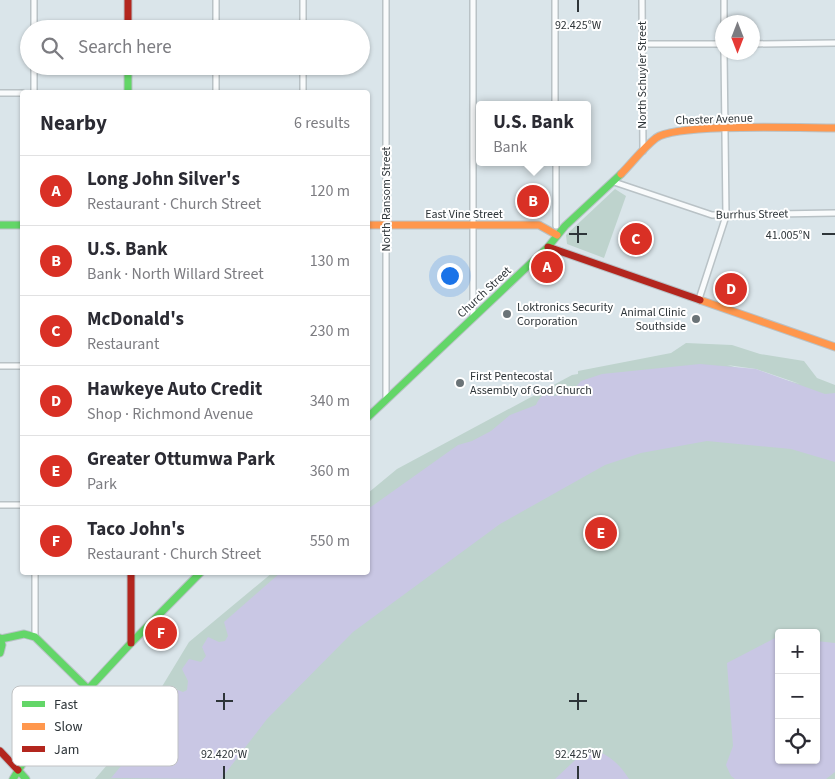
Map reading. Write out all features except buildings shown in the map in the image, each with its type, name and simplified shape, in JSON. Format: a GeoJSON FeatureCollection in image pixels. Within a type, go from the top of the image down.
{"type":"FeatureCollection","features":[{"type":"Feature","properties":{"kind":"main road"},"geometry":{"type":"LineString","coordinates":[[128,0],[128,20]]}},
{"type":"Feature","properties":{"kind":"main road"},"geometry":{"type":"LineString","coordinates":[[128,75],[128,90]]}},
{"type":"Feature","properties":{"kind":"main road","name":"Chester Avenue"},"geometry":{"type":"LineString","coordinates":[[614,182],[656,138],[669,132],[724,129],[835,128]]}},
{"type":"Feature","properties":{"kind":"main road","name":"Church Street"},"geometry":{"type":"LineString","coordinates":[[370,414],[548,247],[557,235],[614,182]]}},
{"type":"Feature","properties":{"kind":"main road"},"geometry":{"type":"LineString","coordinates":[[0,224],[20,224]]}},
{"type":"Feature","properties":{"kind":"main road","name":"East Vine Street"},"geometry":{"type":"LineString","coordinates":[[370,225],[539,225],[557,235]]}},
{"type":"Feature","properties":{"kind":"main road"},"geometry":{"type":"LineString","coordinates":[[548,247],[835,347]]}},
{"type":"Feature","properties":{"kind":"main road"},"geometry":{"type":"LineString","coordinates":[[130,643],[131,575]]}},
{"type":"Feature","properties":{"kind":"main road"},"geometry":{"type":"LineString","coordinates":[[91,686],[130,643],[198,575]]}},
{"type":"Feature","properties":{"kind":"main road"},"geometry":{"type":"LineString","coordinates":[[0,653],[2,645],[0,638],[14,634],[35,637],[85,686]]}},
{"type":"Feature","properties":{"kind":"main road"},"geometry":{"type":"LineString","coordinates":[[0,751],[12,764]]}},
{"type":"Feature","properties":{"kind":"main road"},"geometry":{"type":"LineString","coordinates":[[14,766],[26,779]]}},
{"type":"Feature","properties":{"kind":"main road"},"geometry":{"type":"LineString","coordinates":[[13,779],[21,766]]}},
{"type":"Feature","properties":{"kind":"street"},"geometry":{"type":"LineString","coordinates":[[34,0],[34,20]]}},
{"type":"Feature","properties":{"kind":"street"},"geometry":{"type":"LineString","coordinates":[[216,0],[216,20]]}},
{"type":"Feature","properties":{"kind":"street"},"geometry":{"type":"LineString","coordinates":[[303,0],[303,20]]}},
{"type":"Feature","properties":{"kind":"street","name":"North Ransom Street"},"geometry":{"type":"LineString","coordinates":[[386,0],[386,398]]}},
{"type":"Feature","properties":{"kind":"street"},"geometry":{"type":"LineString","coordinates":[[473,0],[473,318]]}},
{"type":"Feature","properties":{"kind":"street"},"geometry":{"type":"LineString","coordinates":[[555,0],[556,101]]}},
{"type":"Feature","properties":{"kind":"street","name":"North Schuyler Street"},"geometry":{"type":"LineString","coordinates":[[642,0],[643,151]]}},
{"type":"Feature","properties":{"kind":"street"},"geometry":{"type":"LineString","coordinates":[[724,0],[724,15]]}},
{"type":"Feature","properties":{"kind":"street"},"geometry":{"type":"LineString","coordinates":[[642,44],[715,44]]}},
{"type":"Feature","properties":{"kind":"street"},"geometry":{"type":"LineString","coordinates":[[760,44],[835,44]]}},
{"type":"Feature","properties":{"kind":"street"},"geometry":{"type":"LineString","coordinates":[[699,299],[726,216],[724,60]]}},
{"type":"Feature","properties":{"kind":"street"},"geometry":{"type":"LineString","coordinates":[[34,75],[34,90]]}},
{"type":"Feature","properties":{"kind":"street"},"geometry":{"type":"LineString","coordinates":[[216,75],[216,90]]}},
{"type":"Feature","properties":{"kind":"street"},"geometry":{"type":"LineString","coordinates":[[303,75],[303,90]]}},
{"type":"Feature","properties":{"kind":"street"},"geometry":{"type":"LineString","coordinates":[[0,93],[20,93]]}},
{"type":"Feature","properties":{"kind":"street"},"geometry":{"type":"LineString","coordinates":[[556,166],[556,226]]}},
{"type":"Feature","properties":{"kind":"street","name":"Burrhus Street"},"geometry":{"type":"LineString","coordinates":[[614,182],[699,212],[726,216],[835,213]]}},
{"type":"Feature","properties":{"kind":"street"},"geometry":{"type":"LineString","coordinates":[[0,366],[20,366]]}},
{"type":"Feature","properties":{"kind":"street"},"geometry":{"type":"LineString","coordinates":[[0,505],[20,505]]}},
{"type":"Feature","properties":{"kind":"street"},"geometry":{"type":"LineString","coordinates":[[35,575],[35,637]]}},
{"type":"Feature","properties":{"kind":"green space"},"geometry":{"type":"Polygon","coordinates":[[[615,189],[626,196],[604,258],[567,244],[566,235],[615,189]]]}},
{"type":"Feature","properties":{"kind":"green space"},"geometry":{"type":"Polygon","coordinates":[[[686,343],[732,345],[760,354],[804,361],[817,378],[835,385],[835,779],[95,779],[106,766],[178,766],[178,686],[162,686],[189,642],[270,575],[370,575],[370,491],[397,469],[572,375],[578,374],[578,371],[671,353],[686,343]],[[727,365],[800,384],[756,369],[727,365]]]}},
{"type":"Feature","properties":{"kind":"water"},"geometry":{"type":"Polygon","coordinates":[[[700,364],[756,369],[825,394],[835,393],[835,462],[791,449],[707,441],[641,453],[605,465],[500,524],[353,632],[267,719],[221,779],[111,778],[121,766],[178,766],[178,690],[183,692],[187,690],[188,681],[182,669],[189,659],[201,662],[206,656],[202,647],[208,637],[219,642],[225,641],[228,636],[224,622],[278,575],[370,575],[370,508],[458,445],[472,441],[491,431],[510,415],[536,405],[543,396],[556,396],[564,387],[574,389],[581,381],[602,374],[700,364]]]}},
{"type":"Feature","properties":{"kind":"water"},"geometry":{"type":"Polygon","coordinates":[[[775,638],[775,764],[820,764],[820,641],[835,643],[835,772],[826,779],[735,779],[731,776],[726,765],[733,746],[727,663],[775,638]]]}},
{"type":"Feature","properties":{"kind":"water"},"geometry":{"type":"Polygon","coordinates":[[[588,748],[612,759],[629,779],[555,779],[588,748]]]}},
{"type":"Feature","properties":{"kind":"traffic: fast"},"geometry":{"type":"LineString","coordinates":[[128,75],[128,90]]}},
{"type":"Feature","properties":{"kind":"traffic: fast"},"geometry":{"type":"LineString","coordinates":[[370,415],[548,247],[565,226],[621,174]]}},
{"type":"Feature","properties":{"kind":"traffic: fast"},"geometry":{"type":"LineString","coordinates":[[0,225],[20,225]]}},
{"type":"Feature","properties":{"kind":"traffic: fast"},"geometry":{"type":"LineString","coordinates":[[91,686],[198,575]]}},
{"type":"Feature","properties":{"kind":"traffic: fast"},"geometry":{"type":"LineString","coordinates":[[1,639],[24,634],[35,637],[85,686]]}},
{"type":"Feature","properties":{"kind":"traffic: fast"},"geometry":{"type":"LineString","coordinates":[[0,638],[2,645],[0,653]]}},
{"type":"Feature","properties":{"kind":"traffic: fast"},"geometry":{"type":"LineString","coordinates":[[13,779],[21,766]]}},
{"type":"Feature","properties":{"kind":"traffic: fast"},"geometry":{"type":"LineString","coordinates":[[18,770],[26,779]]}},
{"type":"Feature","properties":{"kind":"traffic: slow"},"geometry":{"type":"LineString","coordinates":[[621,174],[651,142],[668,133],[713,128],[835,128]]}},
{"type":"Feature","properties":{"kind":"traffic: slow"},"geometry":{"type":"LineString","coordinates":[[370,225],[539,225],[557,235]]}},
{"type":"Feature","properties":{"kind":"traffic: slow"},"geometry":{"type":"LineString","coordinates":[[700,300],[835,347]]}},
{"type":"Feature","properties":{"kind":"traffic: jam"},"geometry":{"type":"LineString","coordinates":[[128,0],[128,20]]}},
{"type":"Feature","properties":{"kind":"traffic: jam"},"geometry":{"type":"LineString","coordinates":[[548,247],[700,300]]}},
{"type":"Feature","properties":{"kind":"traffic: jam"},"geometry":{"type":"LineString","coordinates":[[131,575],[131,643]]}},
{"type":"Feature","properties":{"kind":"traffic: jam"},"geometry":{"type":"LineString","coordinates":[[0,751],[12,764]]}},
{"type":"Feature","properties":{"kind":"traffic: jam"},"geometry":{"type":"LineString","coordinates":[[14,766],[18,770]]}},
{"type":"Feature","properties":{"kind":"place","name":"U.S. Bank"},"geometry":{"type":"Point","coordinates":[533,201]}},
{"type":"Feature","properties":{"kind":"place","name":"McDonald's"},"geometry":{"type":"Point","coordinates":[636,239]}},
{"type":"Feature","properties":{"kind":"place","name":"Long John Silver's"},"geometry":{"type":"Point","coordinates":[547,267]}},
{"type":"Feature","properties":{"kind":"place","name":"Hawkeye Auto Credit"},"geometry":{"type":"Point","coordinates":[731,289]}},
{"type":"Feature","properties":{"kind":"place","name":"Loktronics Security Corporation"},"geometry":{"type":"Point","coordinates":[507,314]}},
{"type":"Feature","properties":{"kind":"place","name":"Animal Clinic Southside"},"geometry":{"type":"Point","coordinates":[696,319]}},
{"type":"Feature","properties":{"kind":"place","name":"First Pentecostal Assembly of God Church"},"geometry":{"type":"Point","coordinates":[460,383]}},
{"type":"Feature","properties":{"kind":"place","name":"Greater Ottumwa Park"},"geometry":{"type":"Point","coordinates":[601,533]}},
{"type":"Feature","properties":{"kind":"place","name":"Taco John's"},"geometry":{"type":"Point","coordinates":[161,633]}}]}
